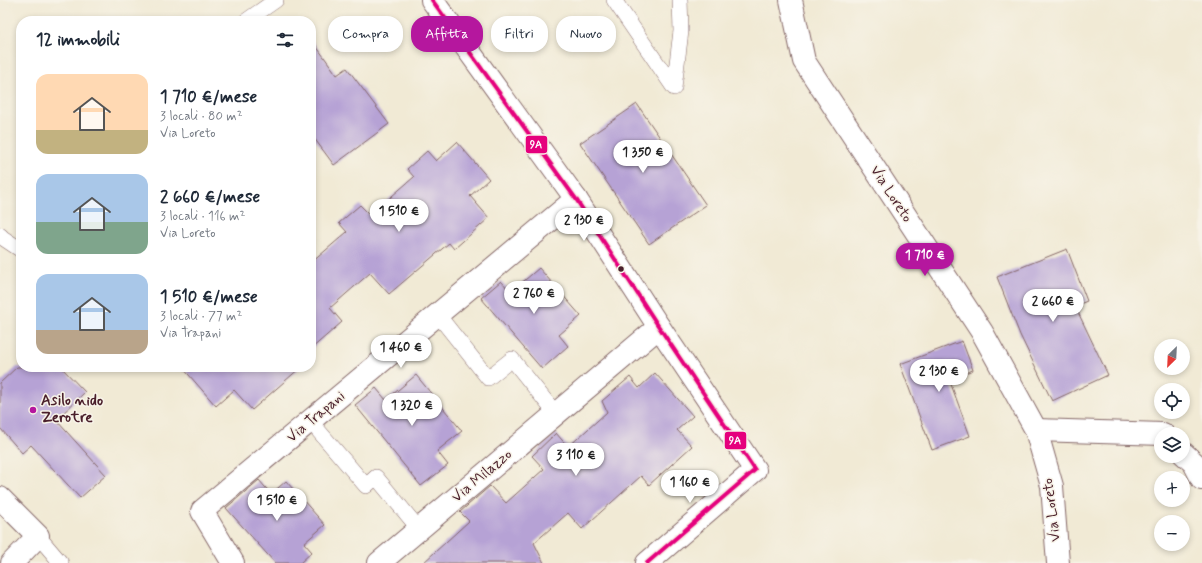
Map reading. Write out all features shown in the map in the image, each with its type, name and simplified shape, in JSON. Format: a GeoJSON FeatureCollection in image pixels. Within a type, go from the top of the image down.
{"type":"FeatureCollection","features":[{"type":"Feature","properties":{"kind":"street"},"geometry":{"type":"LineString","coordinates":[[432,0],[576,199],[659,327],[755,470],[647,563]]}},
{"type":"Feature","properties":{"kind":"street","name":"Via Loreto"},"geometry":{"type":"LineString","coordinates":[[791,0],[804,61],[982,332],[1036,430],[1052,486],[1058,563]]}},
{"type":"Feature","properties":{"kind":"street","name":"Via Trapani"},"geometry":{"type":"LineString","coordinates":[[233,563],[202,512],[576,199]]}},
{"type":"Feature","properties":{"kind":"street","name":"Via Milazzo"},"geometry":{"type":"LineString","coordinates":[[379,563],[659,327]]}},
{"type":"Feature","properties":{"kind":"street"},"geometry":{"type":"LineString","coordinates":[[1036,430],[1154,434]]}},
{"type":"Feature","properties":{"kind":"street"},"geometry":{"type":"LineString","coordinates":[[1190,459],[1194,463],[1202,479]]}},
{"type":"Feature","properties":{"kind":"street"},"geometry":{"type":"LineString","coordinates":[[0,498],[38,536],[12,563]]}},
{"type":"Feature","properties":{"kind":"lane"},"geometry":{"type":"LineString","coordinates":[[253,16],[276,0]]}},
{"type":"Feature","properties":{"kind":"lane"},"geometry":{"type":"LineString","coordinates":[[614,0],[674,88],[682,32],[680,0]]}},
{"type":"Feature","properties":{"kind":"lane"},"geometry":{"type":"LineString","coordinates":[[0,235],[2,238],[16,247]]}},
{"type":"Feature","properties":{"kind":"lane"},"geometry":{"type":"LineString","coordinates":[[438,315],[488,378],[512,359],[556,414]]}},
{"type":"Feature","properties":{"kind":"lane"},"geometry":{"type":"LineString","coordinates":[[311,422],[366,486],[376,477],[420,529]]}},
{"type":"Feature","properties":{"kind":"lane"},"geometry":{"type":"LineString","coordinates":[[38,536],[61,563]]}},
{"type":"Feature","properties":{"kind":"building"},"geometry":{"type":"Polygon","coordinates":[[[316,46],[337,75],[347,68],[389,124],[334,165],[316,141],[316,46]]]}},
{"type":"Feature","properties":{"kind":"building"},"geometry":{"type":"Polygon","coordinates":[[[637,104],[706,205],[649,244],[580,143],[637,104]]]}},
{"type":"Feature","properties":{"kind":"building"},"geometry":{"type":"Polygon","coordinates":[[[457,142],[489,179],[470,196],[489,218],[454,249],[449,243],[389,294],[370,273],[330,308],[342,322],[316,345],[316,259],[347,232],[339,223],[360,205],[370,215],[414,177],[407,169],[427,151],[436,161],[457,142]]]}},
{"type":"Feature","properties":{"kind":"building"},"geometry":{"type":"Polygon","coordinates":[[[1067,249],[1087,301],[1075,306],[1108,375],[1052,401],[1020,335],[997,277],[1067,249]]]}},
{"type":"Feature","properties":{"kind":"building"},"geometry":{"type":"Polygon","coordinates":[[[539,268],[581,316],[559,335],[568,346],[542,369],[481,298],[501,281],[511,292],[539,268]]]}},
{"type":"Feature","properties":{"kind":"building"},"geometry":{"type":"Polygon","coordinates":[[[962,341],[973,370],[949,379],[970,436],[932,450],[900,364],[962,341]]]}},
{"type":"Feature","properties":{"kind":"building","name":"Asilo nido Zerotre"},"geometry":{"type":"Polygon","coordinates":[[[16,368],[16,372],[66,372],[85,392],[56,420],[106,475],[80,498],[31,445],[22,453],[0,428],[0,383],[16,368]]]}},
{"type":"Feature","properties":{"kind":"building"},"geometry":{"type":"Polygon","coordinates":[[[186,372],[295,372],[252,410],[234,390],[216,406],[186,372]]]}},
{"type":"Feature","properties":{"kind":"building"},"geometry":{"type":"Polygon","coordinates":[[[655,373],[693,416],[677,430],[692,446],[649,485],[641,476],[582,529],[568,513],[534,543],[544,563],[423,563],[469,521],[460,512],[490,486],[506,503],[544,469],[532,456],[556,433],[568,447],[607,412],[602,401],[630,377],[639,388],[655,373]]]}},
{"type":"Feature","properties":{"kind":"building"},"geometry":{"type":"Polygon","coordinates":[[[416,375],[462,431],[437,451],[448,465],[421,486],[355,405],[376,388],[386,400],[416,375]]]}},
{"type":"Feature","properties":{"kind":"building"},"geometry":{"type":"Polygon","coordinates":[[[259,480],[271,494],[286,481],[325,525],[304,543],[312,552],[300,563],[275,563],[226,508],[259,480]]]}},
{"type":"Feature","properties":{"kind":"transit line","name":"9A"},"geometry":{"type":"LineString","coordinates":[[432,0],[576,199],[659,327],[755,470],[647,563]]}},
{"type":"Feature","properties":{"kind":"place","name":"Asilo nido Zerotre"},"geometry":{"type":"Point","coordinates":[33,410]}}]}
